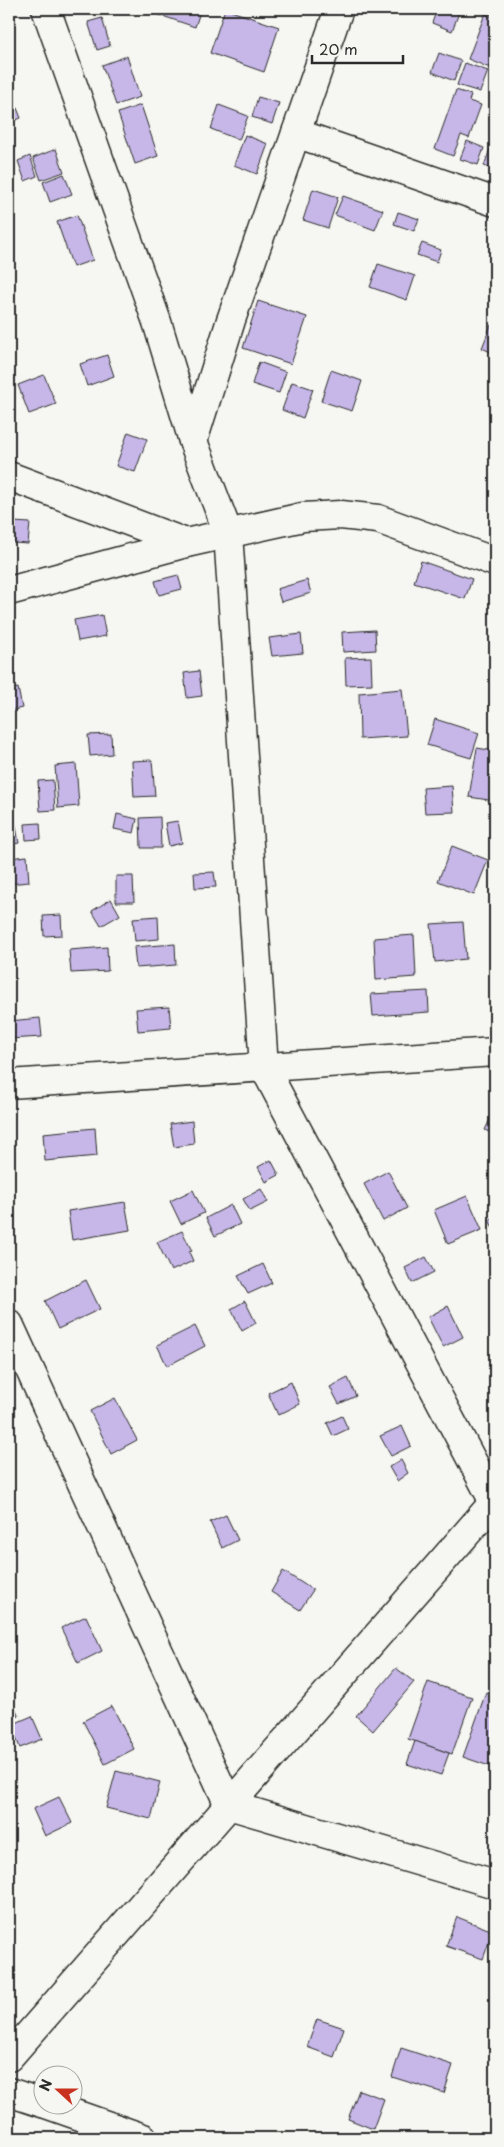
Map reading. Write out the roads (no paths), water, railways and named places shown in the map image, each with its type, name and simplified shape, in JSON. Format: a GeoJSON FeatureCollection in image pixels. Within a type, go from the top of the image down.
{"type":"FeatureCollection","features":[{"type":"Feature","properties":{"kind":"street"},"geometry":{"type":"LineString","coordinates":[[9,2057],[495,1503],[264,1067],[228,533],[193,441],[157,322],[46,9]]}},
{"type":"Feature","properties":{"kind":"street"},"geometry":{"type":"LineString","coordinates":[[193,441],[231,320],[339,9]]}},
{"type":"Feature","properties":{"kind":"street"},"geometry":{"type":"LineString","coordinates":[[296,133],[495,202]]}},
{"type":"Feature","properties":{"kind":"street"},"geometry":{"type":"LineString","coordinates":[[9,476],[186,543]]}},
{"type":"Feature","properties":{"kind":"street"},"geometry":{"type":"LineString","coordinates":[[9,591],[186,543],[303,517],[351,516],[378,519],[495,562]]}},
{"type":"Feature","properties":{"kind":"street"},"geometry":{"type":"LineString","coordinates":[[9,1084],[495,1052]]}},
{"type":"Feature","properties":{"kind":"street"},"geometry":{"type":"LineString","coordinates":[[9,1324],[229,1805],[495,1884]]}},
{"type":"Feature","properties":{"kind":"street"},"geometry":{"type":"LineString","coordinates":[[9,2092],[32,2100]]}},
{"type":"Feature","properties":{"kind":"street"},"geometry":{"type":"LineString","coordinates":[[73,2114],[143,2138]]}}]}
